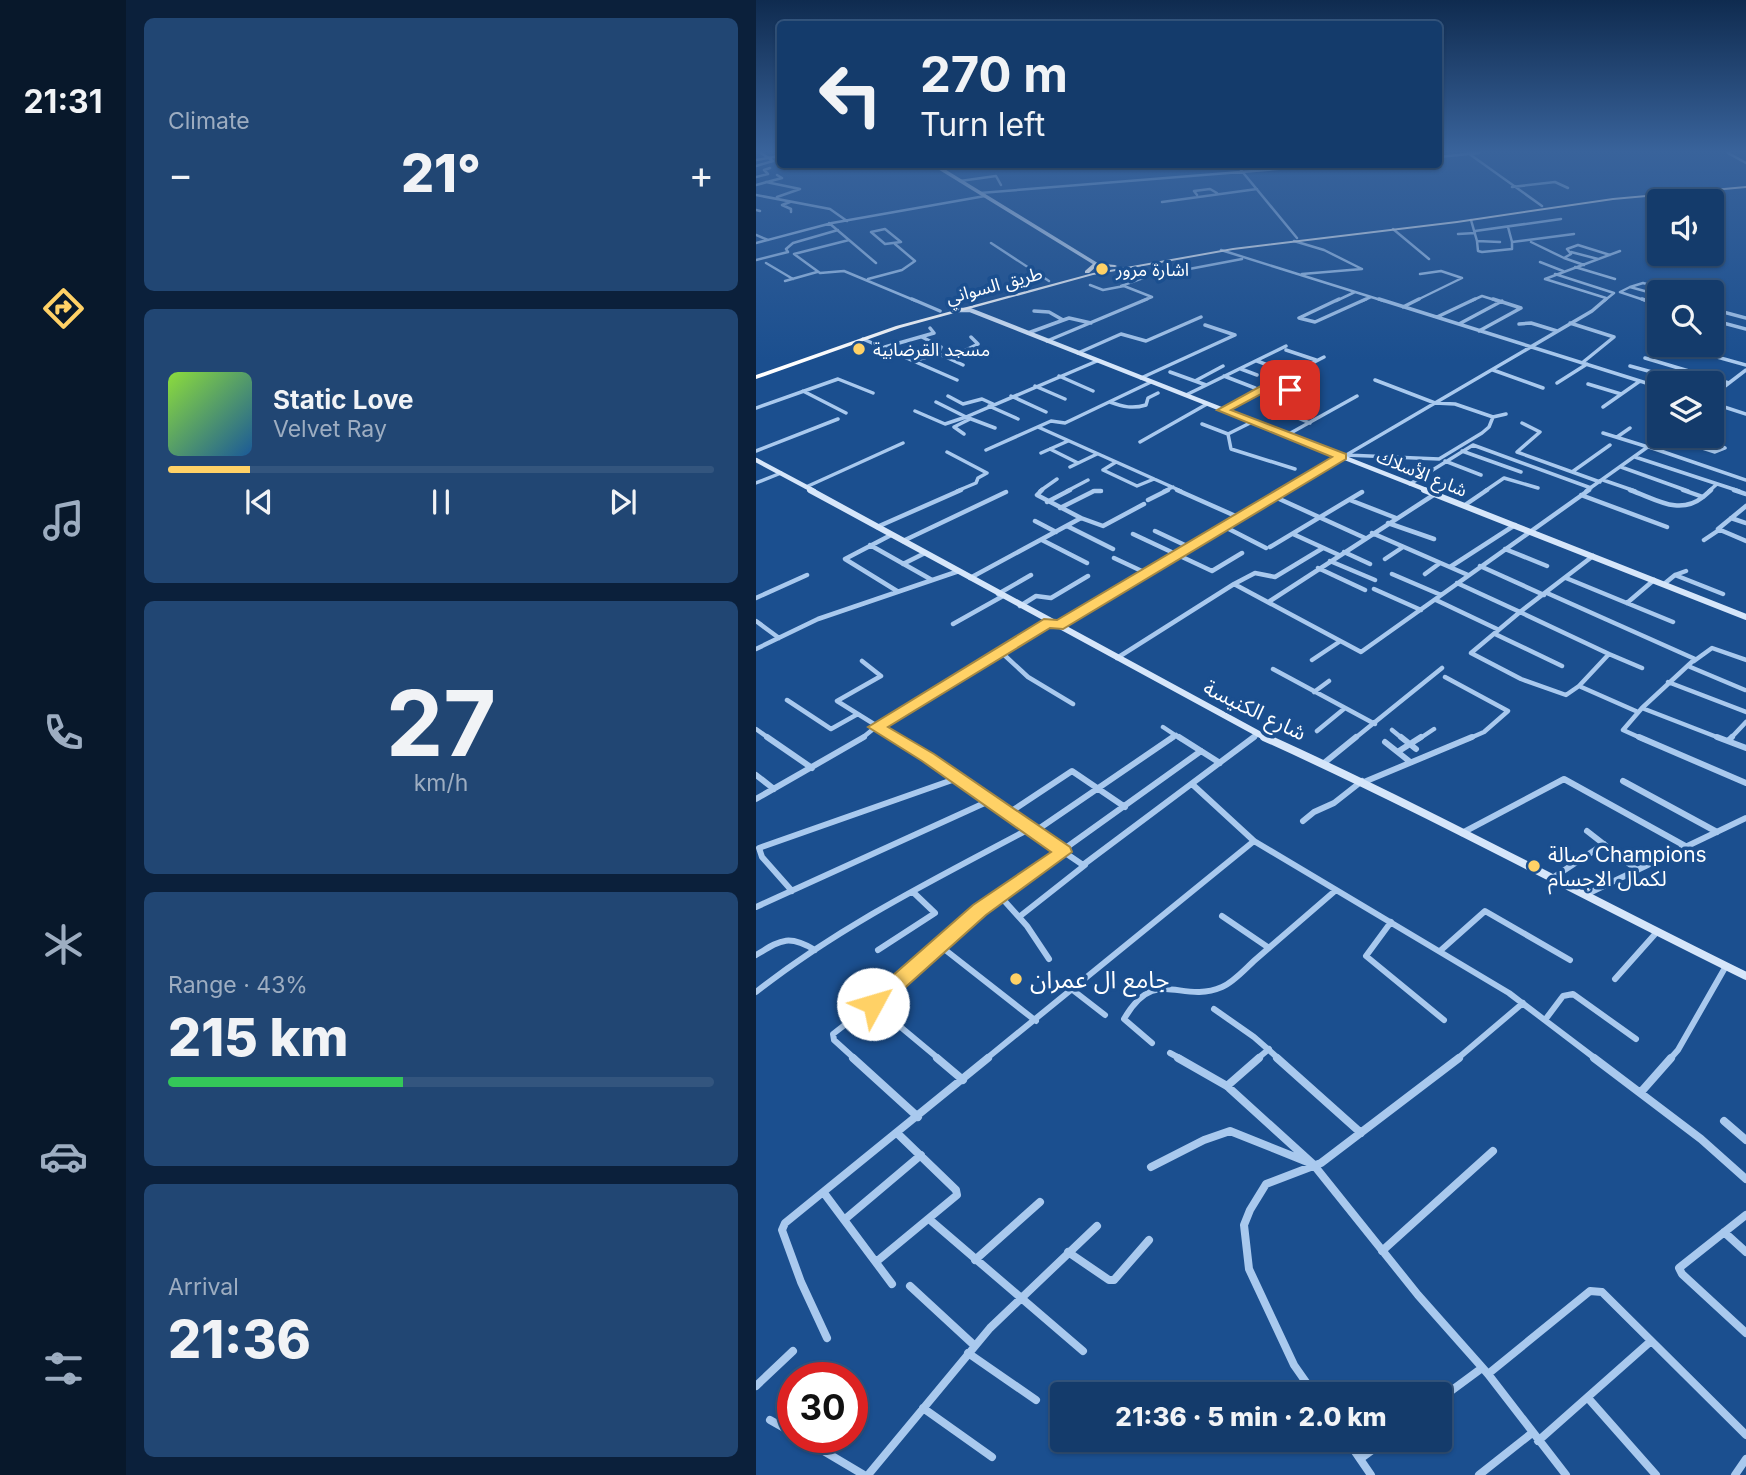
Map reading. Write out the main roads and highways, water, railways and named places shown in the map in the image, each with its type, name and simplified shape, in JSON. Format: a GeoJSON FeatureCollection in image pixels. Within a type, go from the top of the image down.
{"type":"FeatureCollection","features":[{"type":"Feature","properties":{"kind":"highway","name":"طريق السواني"},"geometry":{"type":"LineString","coordinates":[[756,375],[868,333],[1086,272],[1241,246],[1423,222]]}},
{"type":"Feature","properties":{"kind":"highway","name":"طريق السواني"},"geometry":{"type":"LineString","coordinates":[[1295,239],[1455,222]]}},
{"type":"Feature","properties":{"kind":"highway","name":"طريق السواني"},"geometry":{"type":"LineString","coordinates":[[756,375],[957,310],[1079,277],[1241,246]]}},
{"type":"Feature","properties":{"kind":"highway"},"geometry":{"type":"LineString","coordinates":[[1086,272],[1096,264],[1124,265]]}},
{"type":"Feature","properties":{"kind":"main road"},"geometry":{"type":"LineString","coordinates":[[1026,222],[1096,264]]}},
{"type":"Feature","properties":{"kind":"main road","name":"شارع الأسلاك"},"geometry":{"type":"LineString","coordinates":[[970,308],[1077,353],[1344,456],[1746,617]]}},
{"type":"Feature","properties":{"kind":"main road","name":"شارع الكنيسة"},"geometry":{"type":"LineString","coordinates":[[756,460],[1258,734],[1363,781],[1583,896],[1746,976]]}},
{"type":"Feature","properties":{"kind":"place","name":"اشارة مرور"},"geometry":{"type":"Point","coordinates":[1102,269]}},
{"type":"Feature","properties":{"kind":"place","name":"مسجد القرضابية"},"geometry":{"type":"Point","coordinates":[859,349]}},
{"type":"Feature","properties":{"kind":"place","name":"صالة Champions لكمال الاجسام"},"geometry":{"type":"Point","coordinates":[1534,866]}},
{"type":"Feature","properties":{"kind":"place","name":"جامع ال عمران"},"geometry":{"type":"Point","coordinates":[1016,979]}}]}
